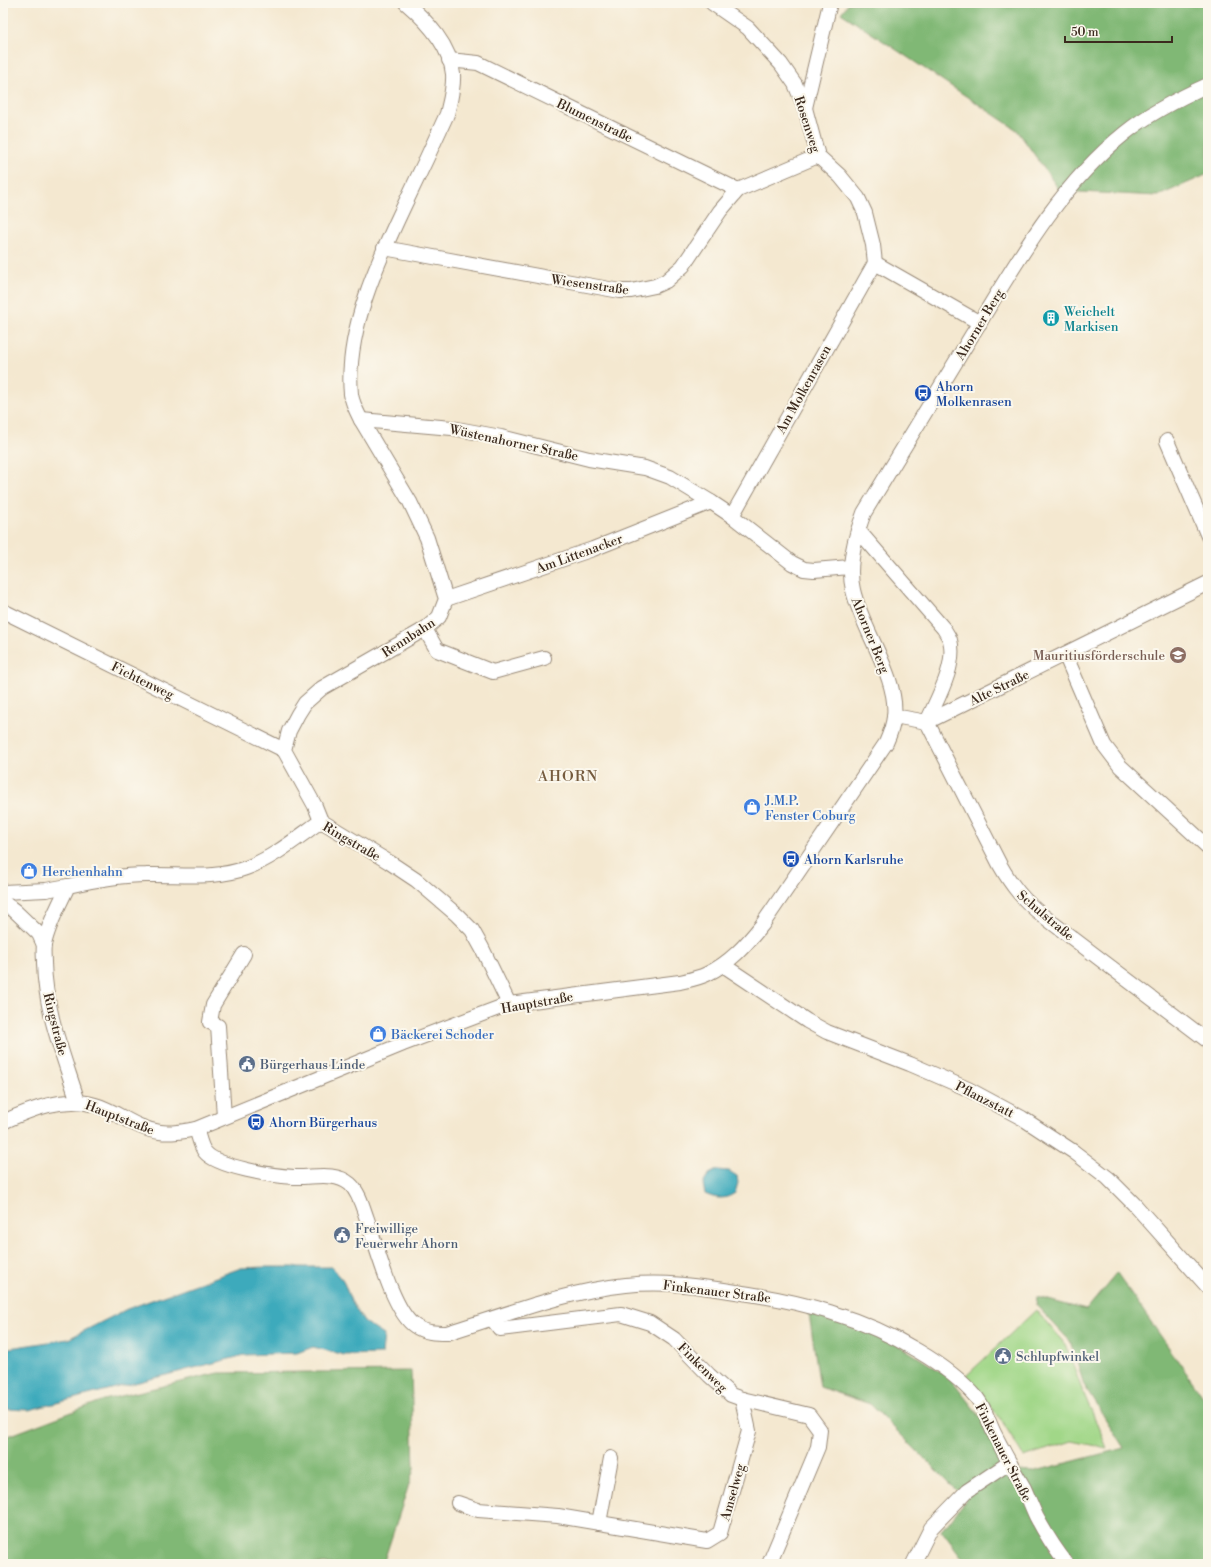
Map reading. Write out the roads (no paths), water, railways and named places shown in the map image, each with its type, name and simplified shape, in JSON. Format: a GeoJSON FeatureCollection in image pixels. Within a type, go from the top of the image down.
{"type":"FeatureCollection","features":[{"type":"Feature","properties":{"kind":"street"},"geometry":{"type":"LineString","coordinates":[[406,3],[418,13],[438,36],[449,60],[453,74],[452,92],[447,114],[384,248],[367,295],[353,343],[350,377],[351,396],[355,410],[413,508],[427,538],[446,599]]}},
{"type":"Feature","properties":{"kind":"street","name":"Rosenweg"},"geometry":{"type":"LineString","coordinates":[[712,3],[748,28],[781,64],[795,84],[805,108],[818,156],[840,176],[858,198],[865,213],[873,245],[875,262]]}},
{"type":"Feature","properties":{"kind":"street"},"geometry":{"type":"LineString","coordinates":[[805,108],[830,3]]}},
{"type":"Feature","properties":{"kind":"street","name":"Blumenstraße"},"geometry":{"type":"LineString","coordinates":[[449,60],[478,63],[738,190]]}},
{"type":"Feature","properties":{"kind":"street","name":"Ahorner Berg"},"geometry":{"type":"LineString","coordinates":[[894,716],[894,698],[888,677],[860,614],[852,590],[850,567],[858,530],[868,506],[1020,258],[1049,215],[1082,174],[1119,139],[1145,119],[1179,98],[1208,85]]}},
{"type":"Feature","properties":{"kind":"street","name":"Wiesenstraße"},"geometry":{"type":"LineString","coordinates":[[384,248],[620,291],[631,291],[655,286],[666,281],[683,266],[720,211],[738,190],[818,156]]}},
{"type":"Feature","properties":{"kind":"street"},"geometry":{"type":"LineString","coordinates":[[875,262],[980,323]]}},
{"type":"Feature","properties":{"kind":"street","name":"Am Molkenrasen"},"geometry":{"type":"LineString","coordinates":[[732,516],[875,262]]}},
{"type":"Feature","properties":{"kind":"street","name":"Wüstenahorner Straße"},"geometry":{"type":"LineString","coordinates":[[361,420],[452,428],[501,437],[589,459],[646,468],[670,477],[711,502],[732,516],[792,563],[804,569],[814,570],[850,567]]}},
{"type":"Feature","properties":{"kind":"street"},"geometry":{"type":"LineString","coordinates":[[1167,442],[1208,536]]}},
{"type":"Feature","properties":{"kind":"street","name":"Am Littenacker"},"geometry":{"type":"LineString","coordinates":[[446,599],[593,549],[711,502]]}},
{"type":"Feature","properties":{"kind":"street"},"geometry":{"type":"LineString","coordinates":[[858,530],[944,629],[950,639],[952,653],[950,667],[927,722],[894,716]]}},
{"type":"Feature","properties":{"kind":"street","name":"Alte Straße"},"geometry":{"type":"LineString","coordinates":[[927,722],[1208,583]]}},
{"type":"Feature","properties":{"kind":"street","name":"Rennbahn"},"geometry":{"type":"LineString","coordinates":[[284,750],[289,731],[305,703],[322,688],[425,630],[439,617],[446,599]]}},
{"type":"Feature","properties":{"kind":"street","name":"Fichtenweg"},"geometry":{"type":"LineString","coordinates":[[3,611],[284,750]]}},
{"type":"Feature","properties":{"kind":"street"},"geometry":{"type":"LineString","coordinates":[[425,630],[436,650],[493,672],[544,658]]}},
{"type":"Feature","properties":{"kind":"street"},"geometry":{"type":"LineString","coordinates":[[1065,654],[1104,745],[1120,766],[1208,847]]}},
{"type":"Feature","properties":{"kind":"street","name":"Hauptstraße"},"geometry":{"type":"LineString","coordinates":[[3,1122],[41,1107],[67,1102],[78,1102],[94,1104],[144,1128],[160,1132],[175,1132],[196,1129],[403,1044],[509,1004],[680,982],[705,975],[723,965],[745,946],[762,925],[886,743],[894,716]]}},
{"type":"Feature","properties":{"kind":"street","name":"Schulstraße"},"geometry":{"type":"LineString","coordinates":[[927,722],[1000,865],[1014,888],[1027,902],[1208,1041]]}},
{"type":"Feature","properties":{"kind":"street"},"geometry":{"type":"LineString","coordinates":[[284,750],[315,806],[320,821]]}},
{"type":"Feature","properties":{"kind":"street","name":"Ringstraße"},"geometry":{"type":"LineString","coordinates":[[3,892],[46,890],[101,879],[145,875],[214,875],[244,869],[262,862],[320,821],[416,880],[457,915],[472,930],[509,1004]]}},
{"type":"Feature","properties":{"kind":"street","name":"Ringstraße"},"geometry":{"type":"LineString","coordinates":[[68,886],[54,915],[44,945],[44,974],[49,1004],[78,1102]]}},
{"type":"Feature","properties":{"kind":"street"},"geometry":{"type":"LineString","coordinates":[[3,902],[15,911],[39,934],[44,945]]}},
{"type":"Feature","properties":{"kind":"street"},"geometry":{"type":"LineString","coordinates":[[224,1117],[218,1026],[210,1022],[212,1005],[244,954]]}},
{"type":"Feature","properties":{"kind":"street","name":"Pflanzstatt"},"geometry":{"type":"LineString","coordinates":[[723,965],[806,1021],[828,1032],[910,1064],[968,1089],[1022,1118],[1108,1178],[1134,1204],[1208,1287]]}},
{"type":"Feature","properties":{"kind":"street","name":"Finkenauer Straße"},"geometry":{"type":"LineString","coordinates":[[196,1129],[205,1152],[211,1157],[234,1166],[254,1172],[294,1177],[326,1176],[342,1179],[349,1184],[361,1203],[395,1300],[410,1322],[416,1327],[436,1333],[447,1333],[561,1298],[600,1288],[650,1283],[700,1286],[773,1297],[817,1308],[874,1328],[904,1342],[942,1365],[965,1385],[978,1400],[1037,1517],[1054,1548],[1066,1564]]}},
{"type":"Feature","properties":{"kind":"street","name":"Finkenweg"},"geometry":{"type":"LineString","coordinates":[[492,1319],[500,1329],[621,1314],[643,1320],[674,1339],[731,1395],[809,1415],[820,1430],[818,1447],[769,1564]]}},
{"type":"Feature","properties":{"kind":"street","name":"Amselweg"},"geometry":{"type":"LineString","coordinates":[[458,1504],[478,1510],[558,1516],[707,1541],[720,1533],[749,1431],[742,1399]]}},
{"type":"Feature","properties":{"kind":"street"},"geometry":{"type":"LineString","coordinates":[[600,1523],[611,1458]]}},
{"type":"Feature","properties":{"kind":"street"},"geometry":{"type":"LineString","coordinates":[[913,1564],[931,1528],[967,1491],[1010,1463]]}},
{"type":"Feature","properties":{"kind":"water"},"geometry":{"type":"Polygon","coordinates":[[[717,1170],[729,1171],[737,1176],[738,1183],[735,1193],[724,1198],[713,1197],[705,1194],[703,1184],[709,1174],[717,1170]]]}},
{"type":"Feature","properties":{"kind":"water"},"geometry":{"type":"Polygon","coordinates":[[[332,1267],[343,1280],[351,1301],[364,1322],[384,1335],[382,1354],[344,1355],[313,1347],[297,1353],[245,1355],[29,1410],[3,1409],[3,1349],[68,1339],[127,1309],[241,1268],[332,1267]]]}},
{"type":"Feature","properties":{"kind":"place","name":"Weichelt Markisen"},"geometry":{"type":"Point","coordinates":[1051,318]}},
{"type":"Feature","properties":{"kind":"place","name":"Ahorn Molkenrasen"},"geometry":{"type":"Point","coordinates":[923,393]}},
{"type":"Feature","properties":{"kind":"place","name":"Mauritiusförderschule"},"geometry":{"type":"Point","coordinates":[1178,655]}},
{"type":"Feature","properties":{"kind":"place","name":"J.M.P. Fenster Coburg"},"geometry":{"type":"Point","coordinates":[752,807]}},
{"type":"Feature","properties":{"kind":"place","name":"Ahorn Karlsruhe"},"geometry":{"type":"Point","coordinates":[791,859]}},
{"type":"Feature","properties":{"kind":"place","name":"Herchenhahn"},"geometry":{"type":"Point","coordinates":[29,871]}},
{"type":"Feature","properties":{"kind":"place","name":"Bäckerei Schoder"},"geometry":{"type":"Point","coordinates":[378,1034]}},
{"type":"Feature","properties":{"kind":"place","name":"Bürgerhaus Linde"},"geometry":{"type":"Point","coordinates":[247,1064]}},
{"type":"Feature","properties":{"kind":"place","name":"Ahorn Bürgerhaus"},"geometry":{"type":"Point","coordinates":[256,1122]}},
{"type":"Feature","properties":{"kind":"place","name":"Freiwillige Feuerwehr Ahorn"},"geometry":{"type":"Point","coordinates":[342,1235]}},
{"type":"Feature","properties":{"kind":"place","name":"Schlupfwinkel"},"geometry":{"type":"Point","coordinates":[1003,1356]}},
{"type":"Feature","properties":{"kind":"district","name":"AHORN"},"geometry":{"type":"Point","coordinates":[568,776]}}]}
